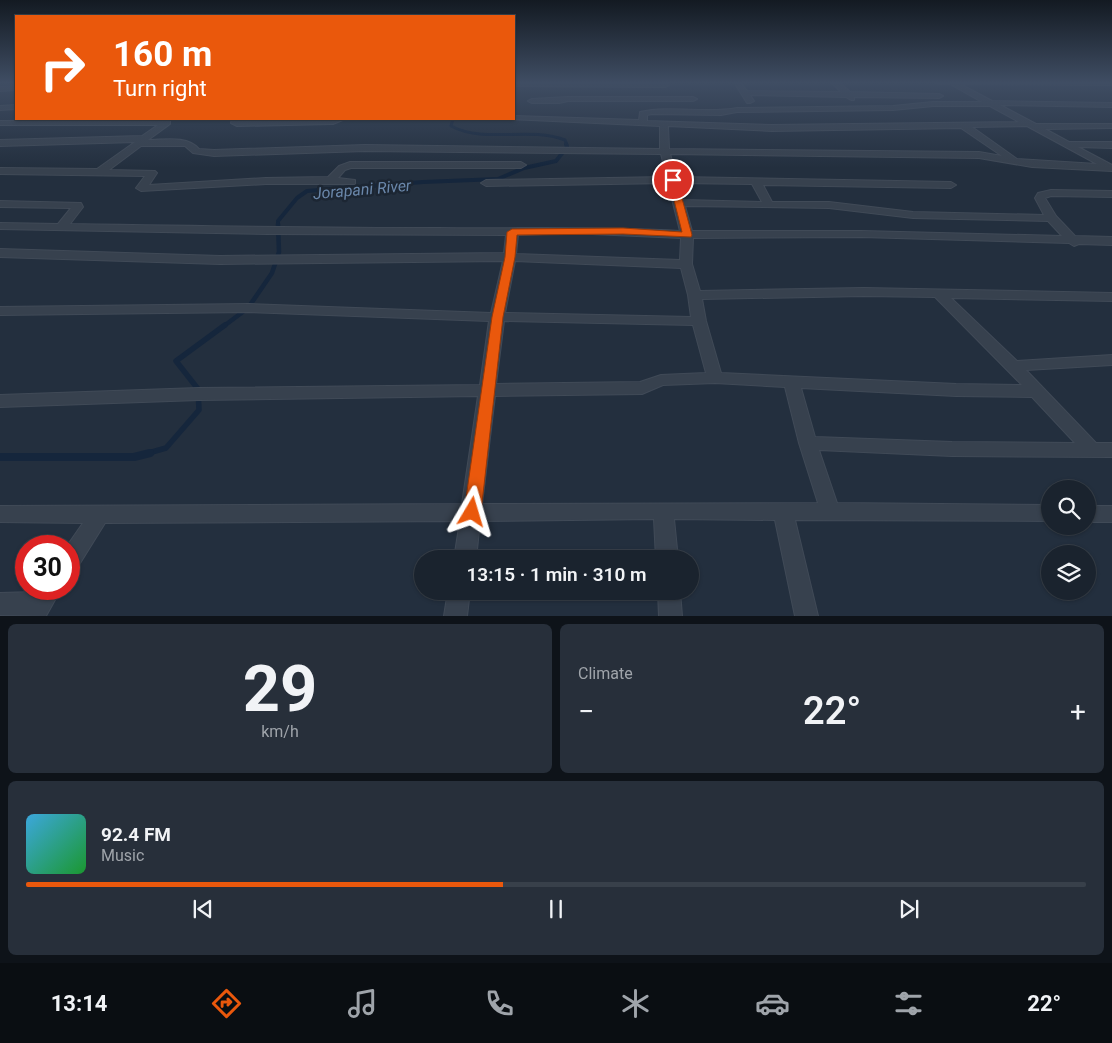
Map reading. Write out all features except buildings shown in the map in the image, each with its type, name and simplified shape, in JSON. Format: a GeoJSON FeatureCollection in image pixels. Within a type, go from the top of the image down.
{"type":"FeatureCollection","features":[{"type":"Feature","properties":{"kind":"street"},"geometry":{"type":"LineString","coordinates":[[526,118],[529,111]]}},
{"type":"Feature","properties":{"kind":"street"},"geometry":{"type":"LineString","coordinates":[[643,122],[642,116],[646,113],[721,113],[741,111]]}},
{"type":"Feature","properties":{"kind":"street"},"geometry":{"type":"LineString","coordinates":[[864,111],[866,116],[879,127]]}},
{"type":"Feature","properties":{"kind":"street"},"geometry":{"type":"LineString","coordinates":[[1002,111],[1112,168]]}},
{"type":"Feature","properties":{"kind":"street"},"geometry":{"type":"LineString","coordinates":[[515,118],[772,128],[962,125],[1112,126]]}},
{"type":"Feature","properties":{"kind":"street"},"geometry":{"type":"LineString","coordinates":[[0,123],[170,120]]}},
{"type":"Feature","properties":{"kind":"street"},"geometry":{"type":"LineString","coordinates":[[101,171],[170,120]]}},
{"type":"Feature","properties":{"kind":"street"},"geometry":{"type":"LineString","coordinates":[[235,120],[237,124],[333,122],[338,120]]}},
{"type":"Feature","properties":{"kind":"street"},"geometry":{"type":"LineString","coordinates":[[664,124],[665,152],[687,235],[686,264],[715,378]]}},
{"type":"Feature","properties":{"kind":"street"},"geometry":{"type":"LineString","coordinates":[[962,125],[999,149],[1013,161]]}},
{"type":"Feature","properties":{"kind":"street"},"geometry":{"type":"LineString","coordinates":[[0,143],[141,141],[186,143],[191,145],[196,151],[214,153],[364,148],[436,148],[980,155],[1032,164],[1112,168]]}},
{"type":"Feature","properties":{"kind":"street"},"geometry":{"type":"LineString","coordinates":[[1066,144],[1112,145]]}},
{"type":"Feature","properties":{"kind":"street"},"geometry":{"type":"LineString","coordinates":[[430,165],[436,148]]}},
{"type":"Feature","properties":{"kind":"street"},"geometry":{"type":"LineString","coordinates":[[1087,155],[1112,155]]}},
{"type":"Feature","properties":{"kind":"street"},"geometry":{"type":"LineString","coordinates":[[331,180],[342,168],[350,165],[521,165]]}},
{"type":"Feature","properties":{"kind":"street"},"geometry":{"type":"LineString","coordinates":[[0,171],[152,172],[141,188],[266,181],[331,180],[351,182]]}},
{"type":"Feature","properties":{"kind":"street"},"geometry":{"type":"LineString","coordinates":[[486,183],[673,180],[756,182],[841,194],[913,215],[1051,218]]}},
{"type":"Feature","properties":{"kind":"street"},"geometry":{"type":"LineString","coordinates":[[756,182],[769,205]]}},
{"type":"Feature","properties":{"kind":"street"},"geometry":{"type":"LineString","coordinates":[[679,203],[769,205],[841,194],[951,185]]}},
{"type":"Feature","properties":{"kind":"street"},"geometry":{"type":"LineString","coordinates":[[1074,242],[1051,218],[1040,198],[1042,195],[1052,193],[1112,194]]}},
{"type":"Feature","properties":{"kind":"street"},"geometry":{"type":"LineString","coordinates":[[0,204],[77,205],[78,207],[62,226]]}},
{"type":"Feature","properties":{"kind":"street"},"geometry":{"type":"LineString","coordinates":[[0,226],[268,231],[623,231],[687,235],[862,234],[1074,242],[1112,241]]}},
{"type":"Feature","properties":{"kind":"street"},"geometry":{"type":"LineString","coordinates":[[466,550],[497,317],[510,257],[512,232]]}},
{"type":"Feature","properties":{"kind":"street"},"geometry":{"type":"LineString","coordinates":[[0,253],[243,260],[510,257],[686,264]]}},
{"type":"Feature","properties":{"kind":"street"},"geometry":{"type":"LineString","coordinates":[[695,295],[938,293],[1112,297]]}},
{"type":"Feature","properties":{"kind":"street"},"geometry":{"type":"LineString","coordinates":[[938,293],[1013,366],[1093,451]]}},
{"type":"Feature","properties":{"kind":"street"},"geometry":{"type":"LineString","coordinates":[[0,311],[249,308],[497,317],[699,321]]}},
{"type":"Feature","properties":{"kind":"street"},"geometry":{"type":"LineString","coordinates":[[1013,366],[1112,360]]}},
{"type":"Feature","properties":{"kind":"street"},"geometry":{"type":"LineString","coordinates":[[0,401],[199,394],[642,388],[661,380],[715,378],[956,390],[1037,391]]}},
{"type":"Feature","properties":{"kind":"street"},"geometry":{"type":"LineString","coordinates":[[792,383],[808,443],[830,511]]}},
{"type":"Feature","properties":{"kind":"street"},"geometry":{"type":"LineString","coordinates":[[808,443],[952,449],[1112,450]]}},
{"type":"Feature","properties":{"kind":"street"},"geometry":{"type":"LineString","coordinates":[[663,511],[666,550]]}},
{"type":"Feature","properties":{"kind":"street"},"geometry":{"type":"LineString","coordinates":[[0,514],[663,511],[1041,513]]}},
{"type":"Feature","properties":{"kind":"street"},"geometry":{"type":"LineString","coordinates":[[783,511],[807,616]]}},
{"type":"Feature","properties":{"kind":"street"},"geometry":{"type":"LineString","coordinates":[[1096,514],[1112,514]]}},
{"type":"Feature","properties":{"kind":"street"},"geometry":{"type":"LineString","coordinates":[[80,545],[100,515]]}},
{"type":"Feature","properties":{"kind":"street"},"geometry":{"type":"LineString","coordinates":[[455,616],[458,600]]}},
{"type":"Feature","properties":{"kind":"street"},"geometry":{"type":"LineString","coordinates":[[671,600],[672,616]]}},
{"type":"Feature","properties":{"kind":"street"},"geometry":{"type":"LineString","coordinates":[[0,604],[40,603]]}},
{"type":"Feature","properties":{"kind":"waterway","name":"Jorapani River"},"geometry":{"type":"LineString","coordinates":[[453,120],[451,126],[464,131],[492,135],[536,134],[551,136],[565,140],[567,145]]}},
{"type":"Feature","properties":{"kind":"waterway","name":"Jorapani River"},"geometry":{"type":"LineString","coordinates":[[278,224],[278,221],[297,198],[307,191],[423,182],[498,179],[524,168],[556,161],[567,147],[566,144]]}},
{"type":"Feature","properties":{"kind":"waterway","name":"Jorapani River"},"geometry":{"type":"LineString","coordinates":[[224,326],[248,308],[272,273],[279,252],[278,224]]}},
{"type":"Feature","properties":{"kind":"waterway","name":"Jorapani River"},"geometry":{"type":"LineString","coordinates":[[145,454],[166,448],[199,410],[198,389],[176,361],[225,325]]}},
{"type":"Feature","properties":{"kind":"waterway","name":"Jorapani River"},"geometry":{"type":"LineString","coordinates":[[0,457],[134,457],[150,453]]}},
{"type":"Feature","properties":{"kind":"route"},"geometry":{"type":"LineString","coordinates":[[472,512],[497,317],[510,257],[512,232],[570,230],[687,235],[673,180]]}}]}
